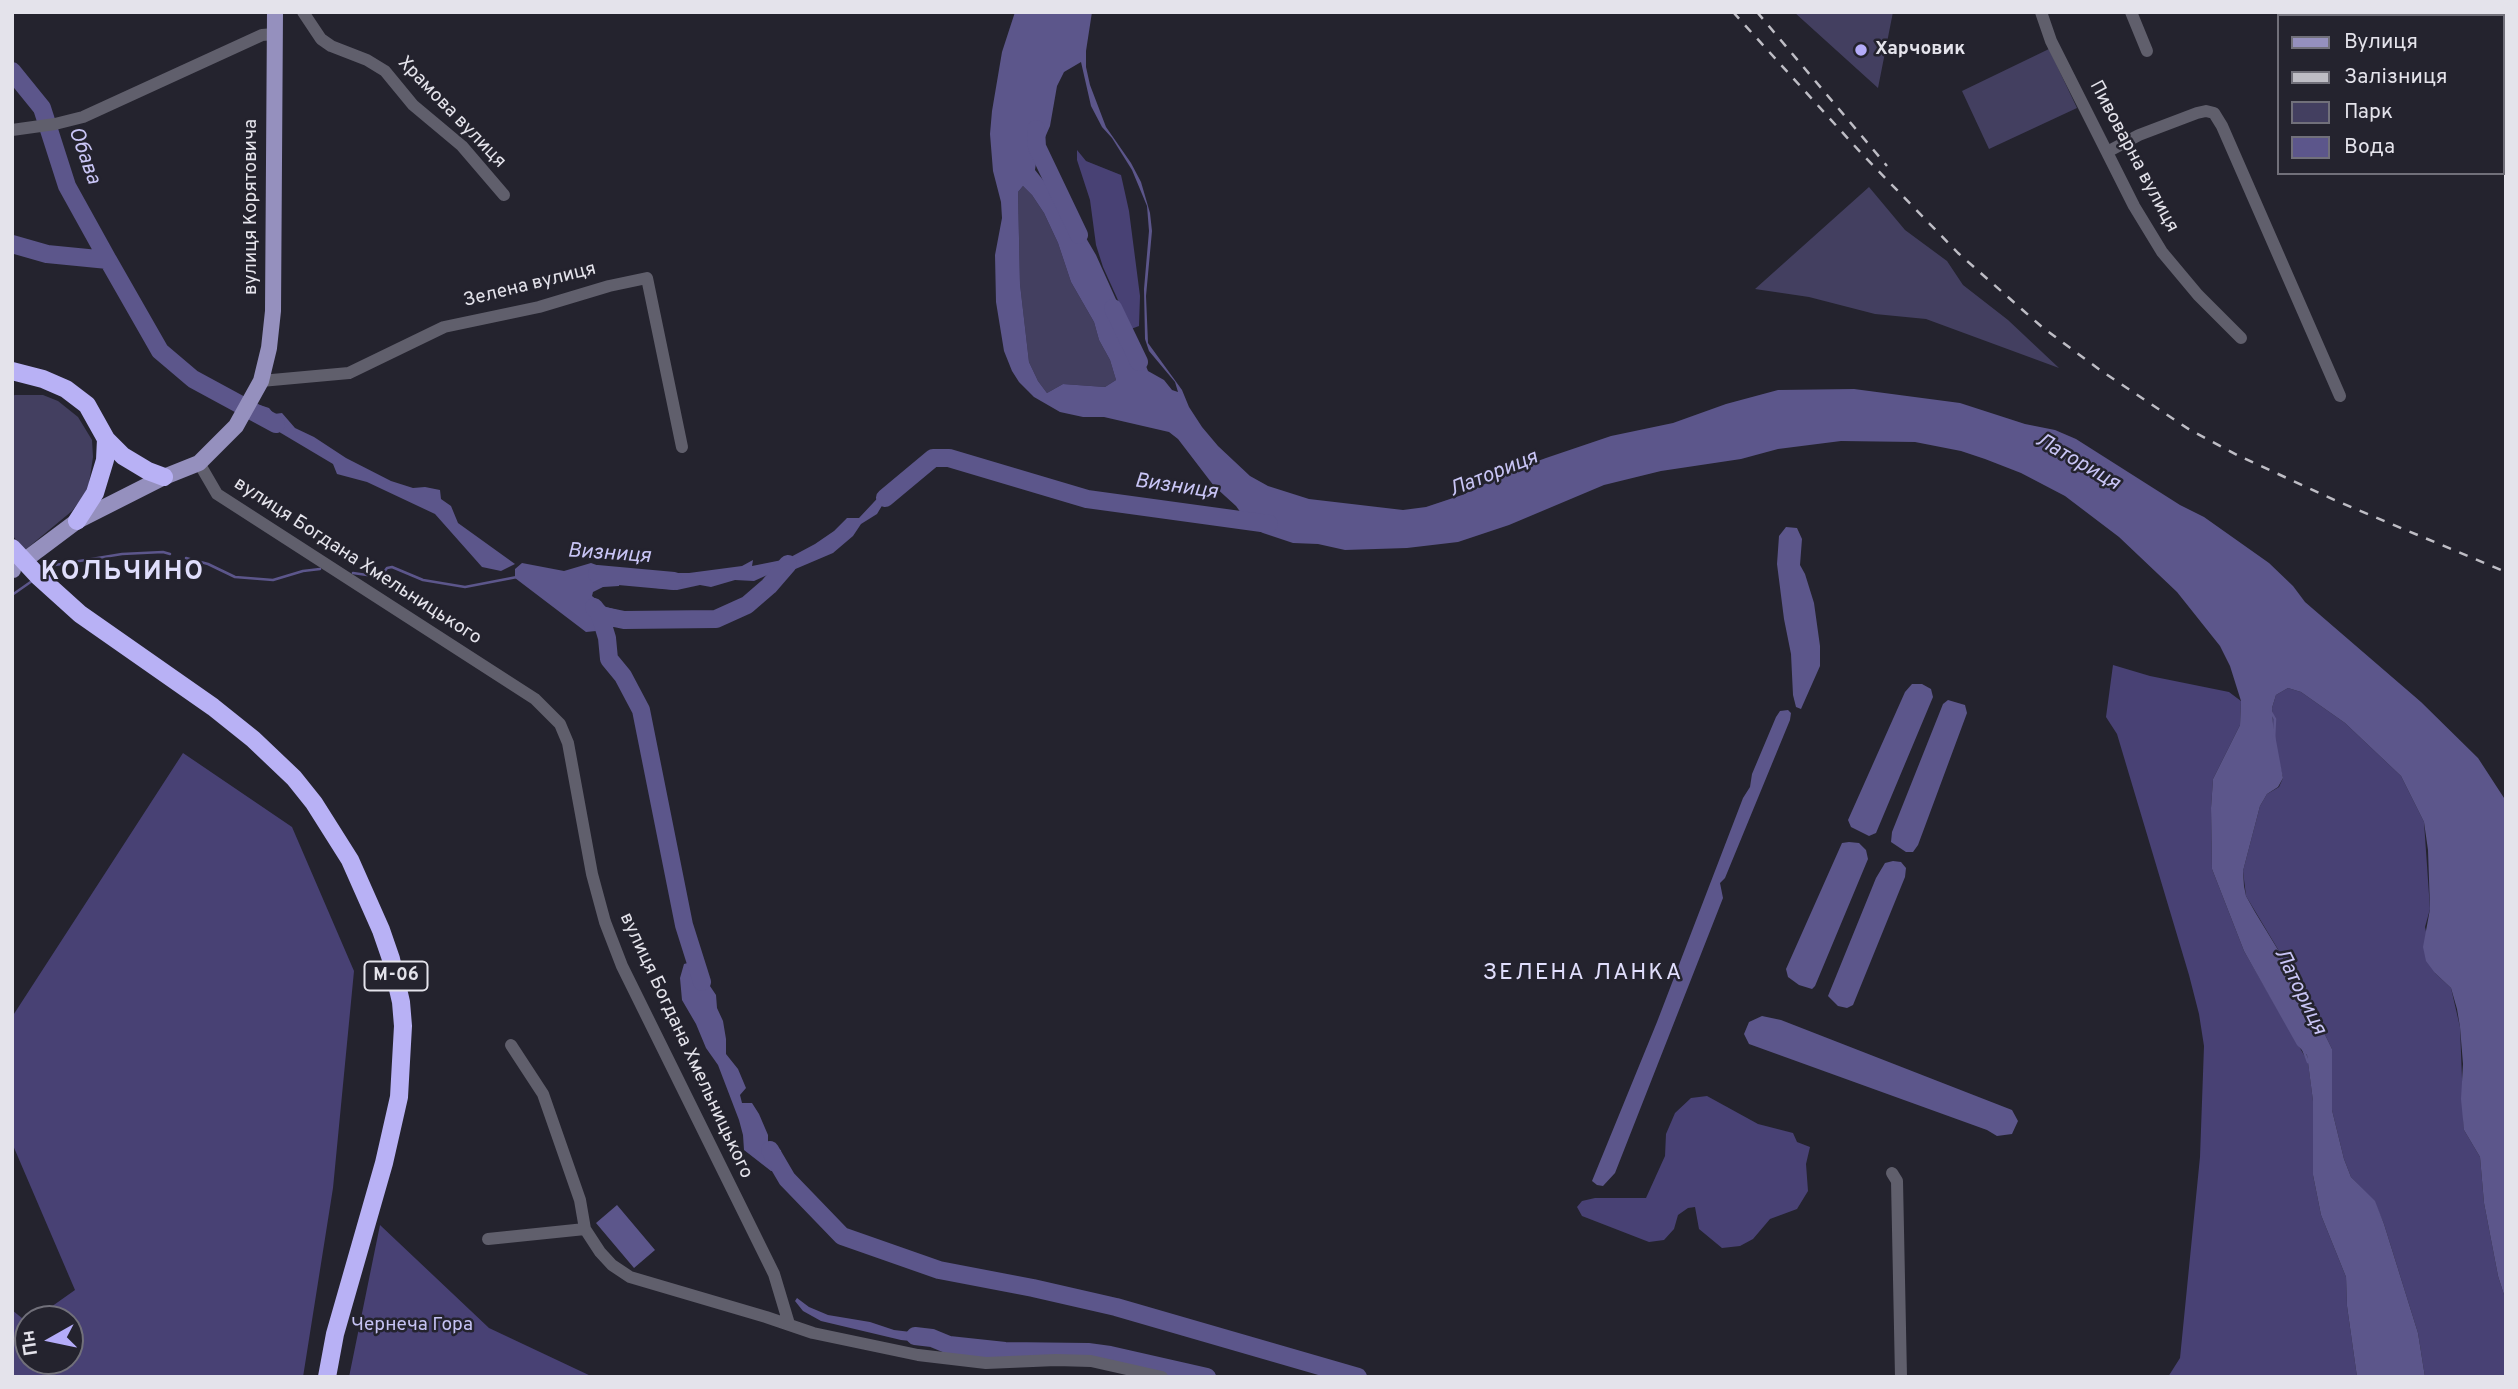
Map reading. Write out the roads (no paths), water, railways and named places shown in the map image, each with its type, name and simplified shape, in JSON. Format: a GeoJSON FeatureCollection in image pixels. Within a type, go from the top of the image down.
{"type":"FeatureCollection","features":[{"type":"Feature","properties":{"kind":"highway"},"geometry":{"type":"LineString","coordinates":[[12,371],[43,379],[66,389],[87,405],[106,439],[123,456],[164,477]]}},
{"type":"Feature","properties":{"kind":"highway"},"geometry":{"type":"LineString","coordinates":[[12,386],[43,379]]}},
{"type":"Feature","properties":{"kind":"highway"},"geometry":{"type":"LineString","coordinates":[[77,520],[95,493],[105,460],[106,439]]}},
{"type":"Feature","properties":{"kind":"highway","name":"М-06"},"geometry":{"type":"LineString","coordinates":[[12,548],[39,578],[80,614],[253,739],[294,778],[314,803],[350,860],[367,895],[391,958],[398,983],[403,1026],[399,1097],[384,1163],[335,1334],[327,1377]]}},
{"type":"Feature","properties":{"kind":"main road","name":"вулиця Корятовича"},"geometry":{"type":"LineString","coordinates":[[199,463],[236,426],[253,399],[261,382],[269,348],[272,311],[275,12]]}},
{"type":"Feature","properties":{"kind":"main road"},"geometry":{"type":"LineString","coordinates":[[29,557],[77,520],[164,477],[199,463]]}},
{"type":"Feature","properties":{"kind":"street","name":"Храмова вулиця"},"geometry":{"type":"LineString","coordinates":[[303,12],[321,39],[331,46],[378,65],[413,105],[462,146],[504,195]]}},
{"type":"Feature","properties":{"kind":"street","name":"Пивоварна вулиця"},"geometry":{"type":"LineString","coordinates":[[2041,12],[2051,41],[2106,152],[2162,252],[2198,295],[2241,338]]}},
{"type":"Feature","properties":{"kind":"street"},"geometry":{"type":"LineString","coordinates":[[2131,12],[2147,51]]}},
{"type":"Feature","properties":{"kind":"street"},"geometry":{"type":"LineString","coordinates":[[12,130],[83,117],[262,35],[274,34]]}},
{"type":"Feature","properties":{"kind":"street"},"geometry":{"type":"LineString","coordinates":[[2106,152],[2139,135],[2197,113],[2214,113],[2340,397]]}},
{"type":"Feature","properties":{"kind":"street","name":"Зелена вулиця"},"geometry":{"type":"LineString","coordinates":[[261,382],[349,373],[444,327],[539,307],[647,278],[682,447]]}},
{"type":"Feature","properties":{"kind":"street","name":"вулиця Богдана Хмельницького"},"geometry":{"type":"LineString","coordinates":[[199,463],[217,494],[535,699],[560,724],[568,743],[592,874],[605,922],[622,966],[774,1274],[789,1324]]}},
{"type":"Feature","properties":{"kind":"street"},"geometry":{"type":"LineString","coordinates":[[511,1045],[543,1094],[580,1200],[585,1229],[600,1252],[629,1277],[813,1333],[948,1360],[986,1363],[1091,1361],[1161,1377]]}},
{"type":"Feature","properties":{"kind":"street"},"geometry":{"type":"LineString","coordinates":[[1892,1173],[1897,1181],[1901,1377]]}},
{"type":"Feature","properties":{"kind":"street"},"geometry":{"type":"LineString","coordinates":[[488,1239],[585,1229]]}},
{"type":"Feature","properties":{"kind":"water"},"geometry":{"type":"Polygon","coordinates":[[[1015,12],[1092,12],[1086,51],[1090,85],[1106,127],[1141,182],[1150,213],[1152,231],[1146,296],[1148,343],[1182,390],[1202,427],[1250,476],[1268,486],[1309,499],[1403,510],[1426,507],[1462,495],[1546,458],[1611,436],[1673,423],[1726,404],[1778,390],[1854,389],[1960,403],[2025,424],[2055,430],[2076,439],[2180,505],[2204,517],[2269,563],[2305,602],[2421,702],[2478,758],[2506,801],[2506,1301],[2498,1276],[2484,1203],[2480,1157],[2464,1130],[2461,1099],[2463,1064],[2457,1009],[2451,988],[2426,961],[2423,947],[2430,909],[2424,822],[2401,776],[2345,723],[2301,692],[2288,688],[2276,695],[2272,708],[2273,724],[2283,778],[2278,787],[2267,794],[2260,806],[2243,871],[2244,886],[2246,896],[2306,996],[2332,1049],[2332,1110],[2344,1159],[2351,1177],[2375,1201],[2384,1224],[2418,1333],[2425,1377],[2357,1377],[2347,1306],[2346,1277],[2321,1215],[2313,1175],[2313,1101],[2307,1055],[2297,1045],[2244,951],[2212,869],[2213,779],[2240,725],[2241,701],[2230,666],[2220,646],[2177,592],[2119,537],[2065,496],[2021,473],[1985,459],[1961,451],[1915,442],[1841,441],[1778,449],[1741,459],[1661,471],[1604,485],[1509,525],[1458,542],[1407,548],[1345,550],[1318,544],[1293,543],[1263,533],[1251,527],[1236,506],[1214,486],[1178,439],[1169,432],[1104,417],[1083,417],[1060,412],[1034,397],[1012,371],[1004,351],[996,302],[995,255],[1002,218],[993,171],[990,134],[1002,52],[1015,12]],[[1081,62],[1064,72],[1057,86],[1050,126],[1037,156],[1035,170],[1076,221],[1096,255],[1123,315],[1124,337],[1141,354],[1148,371],[1178,392],[1175,382],[1149,351],[1145,339],[1144,289],[1149,231],[1147,206],[1132,170],[1091,106],[1081,62]],[[1023,186],[1018,192],[1020,284],[1029,362],[1047,393],[1063,384],[1105,387],[1116,380],[1110,360],[1099,340],[1094,322],[1071,282],[1058,243],[1044,213],[1023,186]]]}},
{"type":"Feature","properties":{"kind":"water"},"geometry":{"type":"Polygon","coordinates":[[[260,405],[269,408],[274,414],[282,413],[295,428],[391,481],[413,488],[440,490],[441,499],[451,506],[458,523],[515,564],[501,571],[482,567],[435,514],[367,482],[337,474],[333,464],[254,417],[260,405]]]}},
{"type":"Feature","properties":{"kind":"water"},"geometry":{"type":"Polygon","coordinates":[[[911,482],[897,498],[883,504],[877,514],[861,524],[853,536],[833,553],[786,573],[774,572],[754,581],[735,580],[711,587],[700,585],[677,590],[656,588],[650,580],[670,573],[742,566],[753,560],[752,566],[787,559],[815,544],[847,518],[859,518],[888,487],[911,482]]]}},
{"type":"Feature","properties":{"kind":"water"},"geometry":{"type":"Polygon","coordinates":[[[1786,527],[1797,528],[1802,539],[1800,565],[1814,603],[1820,646],[1820,666],[1801,709],[1796,707],[1793,695],[1791,654],[1777,564],[1779,536],[1786,527]]]}},
{"type":"Feature","properties":{"kind":"water"},"geometry":{"type":"Polygon","coordinates":[[[522,563],[564,571],[591,563],[602,567],[622,568],[619,586],[603,587],[593,592],[592,596],[606,607],[617,610],[618,623],[609,623],[596,631],[586,632],[515,578],[515,569],[522,563]]]}},
{"type":"Feature","properties":{"kind":"water"},"geometry":{"type":"Polygon","coordinates":[[[1912,684],[1922,684],[1931,689],[1933,697],[1876,833],[1869,836],[1851,827],[1848,820],[1905,692],[1912,684]]]}},
{"type":"Feature","properties":{"kind":"water"},"geometry":{"type":"Polygon","coordinates":[[[1948,700],[1965,705],[1967,713],[1918,845],[1913,852],[1906,852],[1891,842],[1892,832],[1943,704],[1948,700]]]}},
{"type":"Feature","properties":{"kind":"water"},"geometry":{"type":"Polygon","coordinates":[[[1788,710],[1791,713],[1790,720],[1725,878],[1720,883],[1723,898],[1615,1173],[1603,1186],[1597,1185],[1592,1181],[1657,1022],[1743,798],[1750,787],[1752,774],[1776,717],[1780,711],[1788,710]]]}},
{"type":"Feature","properties":{"kind":"water"},"geometry":{"type":"Polygon","coordinates":[[[1842,843],[1859,843],[1866,850],[1868,859],[1812,989],[1799,985],[1788,977],[1786,969],[1842,843]]]}},
{"type":"Feature","properties":{"kind":"water"},"geometry":{"type":"Polygon","coordinates":[[[1901,862],[1906,868],[1905,877],[1853,1005],[1847,1008],[1838,1006],[1828,996],[1876,878],[1885,863],[1901,862]]]}},
{"type":"Feature","properties":{"kind":"water"},"geometry":{"type":"Polygon","coordinates":[[[695,961],[707,969],[708,983],[716,995],[717,1008],[723,1021],[726,1054],[738,1069],[746,1088],[740,1095],[742,1103],[752,1103],[759,1114],[768,1135],[768,1147],[781,1150],[782,1170],[771,1171],[744,1150],[739,1120],[718,1065],[706,1048],[682,1000],[680,978],[684,964],[695,961]]]}},
{"type":"Feature","properties":{"kind":"water"},"geometry":{"type":"Polygon","coordinates":[[[1762,1016],[1781,1020],[2012,1110],[2018,1121],[2012,1134],[1997,1136],[1987,1130],[1749,1044],[1744,1034],[1749,1022],[1762,1016]]]}},
{"type":"Feature","properties":{"kind":"water"},"geometry":{"type":"Polygon","coordinates":[[[617,1205],[655,1250],[634,1268],[596,1223],[617,1205]]]}},
{"type":"Feature","properties":{"kind":"water"},"geometry":{"type":"Polygon","coordinates":[[[797,1298],[809,1307],[828,1315],[870,1322],[894,1330],[936,1335],[937,1341],[929,1343],[901,1340],[821,1321],[803,1311],[795,1301],[797,1298]]]}},
{"type":"Feature","properties":{"kind":"water"},"geometry":{"type":"Polygon","coordinates":[[[958,1340],[1019,1352],[997,1355],[950,1349],[949,1345],[958,1340]]]}},
{"type":"Feature","properties":{"kind":"waterway","name":"Обава"},"geometry":{"type":"LineString","coordinates":[[12,71],[42,108],[67,186],[108,260]]}},
{"type":"Feature","properties":{"kind":"waterway","name":"Латориця"},"geometry":{"type":"LineString","coordinates":[[1036,129],[1037,147],[1079,235]]}},
{"type":"Feature","properties":{"kind":"waterway","name":"Визниця"},"geometry":{"type":"LineString","coordinates":[[12,244],[47,254],[108,260],[160,351],[193,379],[276,424]]}},
{"type":"Feature","properties":{"kind":"waterway","name":"Латориця"},"geometry":{"type":"LineString","coordinates":[[1113,308],[1139,362]]}},
{"type":"Feature","properties":{"kind":"waterway","name":"Визниця"},"geometry":{"type":"LineString","coordinates":[[885,498],[933,458],[949,458],[1087,499],[1269,524]]}},
{"type":"Feature","properties":{"kind":"waterway"},"geometry":{"type":"LineString","coordinates":[[44,573],[55,565],[122,554],[170,554]]}},
{"type":"Feature","properties":{"kind":"waterway"},"geometry":{"type":"LineString","coordinates":[[186,558],[208,564],[235,577],[273,580],[320,569]]}},
{"type":"Feature","properties":{"kind":"waterway"},"geometry":{"type":"LineString","coordinates":[[600,615],[624,620],[716,619],[747,605],[769,586],[788,564]]}},
{"type":"Feature","properties":{"kind":"waterway"},"geometry":{"type":"LineString","coordinates":[[353,573],[367,575],[384,572],[392,567],[423,580],[465,587],[517,577]]}},
{"type":"Feature","properties":{"kind":"waterway","name":"Визниця"},"geometry":{"type":"LineString","coordinates":[[597,574],[674,581]]}},
{"type":"Feature","properties":{"kind":"waterway"},"geometry":{"type":"LineString","coordinates":[[12,595],[32,581]]}},
{"type":"Feature","properties":{"kind":"waterway"},"geometry":{"type":"LineString","coordinates":[[594,607],[600,615],[607,638],[609,659],[623,676],[641,710],[684,925],[702,982]]}},
{"type":"Feature","properties":{"kind":"waterway","name":"Латориця"},"geometry":{"type":"LineString","coordinates":[[2271,712],[2275,719],[2274,740]]}},
{"type":"Feature","properties":{"kind":"waterway","name":"Латориця"},"geometry":{"type":"LineString","coordinates":[[2303,1049],[2308,1062]]}},
{"type":"Feature","properties":{"kind":"waterway"},"geometry":{"type":"LineString","coordinates":[[770,1150],[787,1179],[842,1236],[939,1270],[1116,1307],[1358,1377]]}},
{"type":"Feature","properties":{"kind":"waterway"},"geometry":{"type":"LineString","coordinates":[[915,1336],[932,1338],[949,1345],[1005,1351],[1088,1352],[1110,1355],[1207,1377]]}},
{"type":"Feature","properties":{"kind":"railway"},"geometry":{"type":"LineString","coordinates":[[1733,12],[1862,154],[1958,253],[2042,327],[2100,370],[2190,430],[2239,456],[2339,502],[2506,572]]}},
{"type":"Feature","properties":{"kind":"railway"},"geometry":{"type":"LineString","coordinates":[[1757,12],[1887,166]]}},
{"type":"Feature","properties":{"kind":"place","name":"Харчовик"},"geometry":{"type":"Point","coordinates":[1861,50]}},
{"type":"Feature","properties":{"kind":"district","name":"КОЛЬЧИНО"},"geometry":{"type":"Point","coordinates":[123,574]}},
{"type":"Feature","properties":{"kind":"district","name":"ЗЕЛЕНА ЛАНКА"},"geometry":{"type":"Point","coordinates":[1583,974]}},
{"type":"Feature","properties":{"kind":"park label","name":"Чернеча Гора"},"geometry":{"type":"Point","coordinates":[412,1326]}}]}
